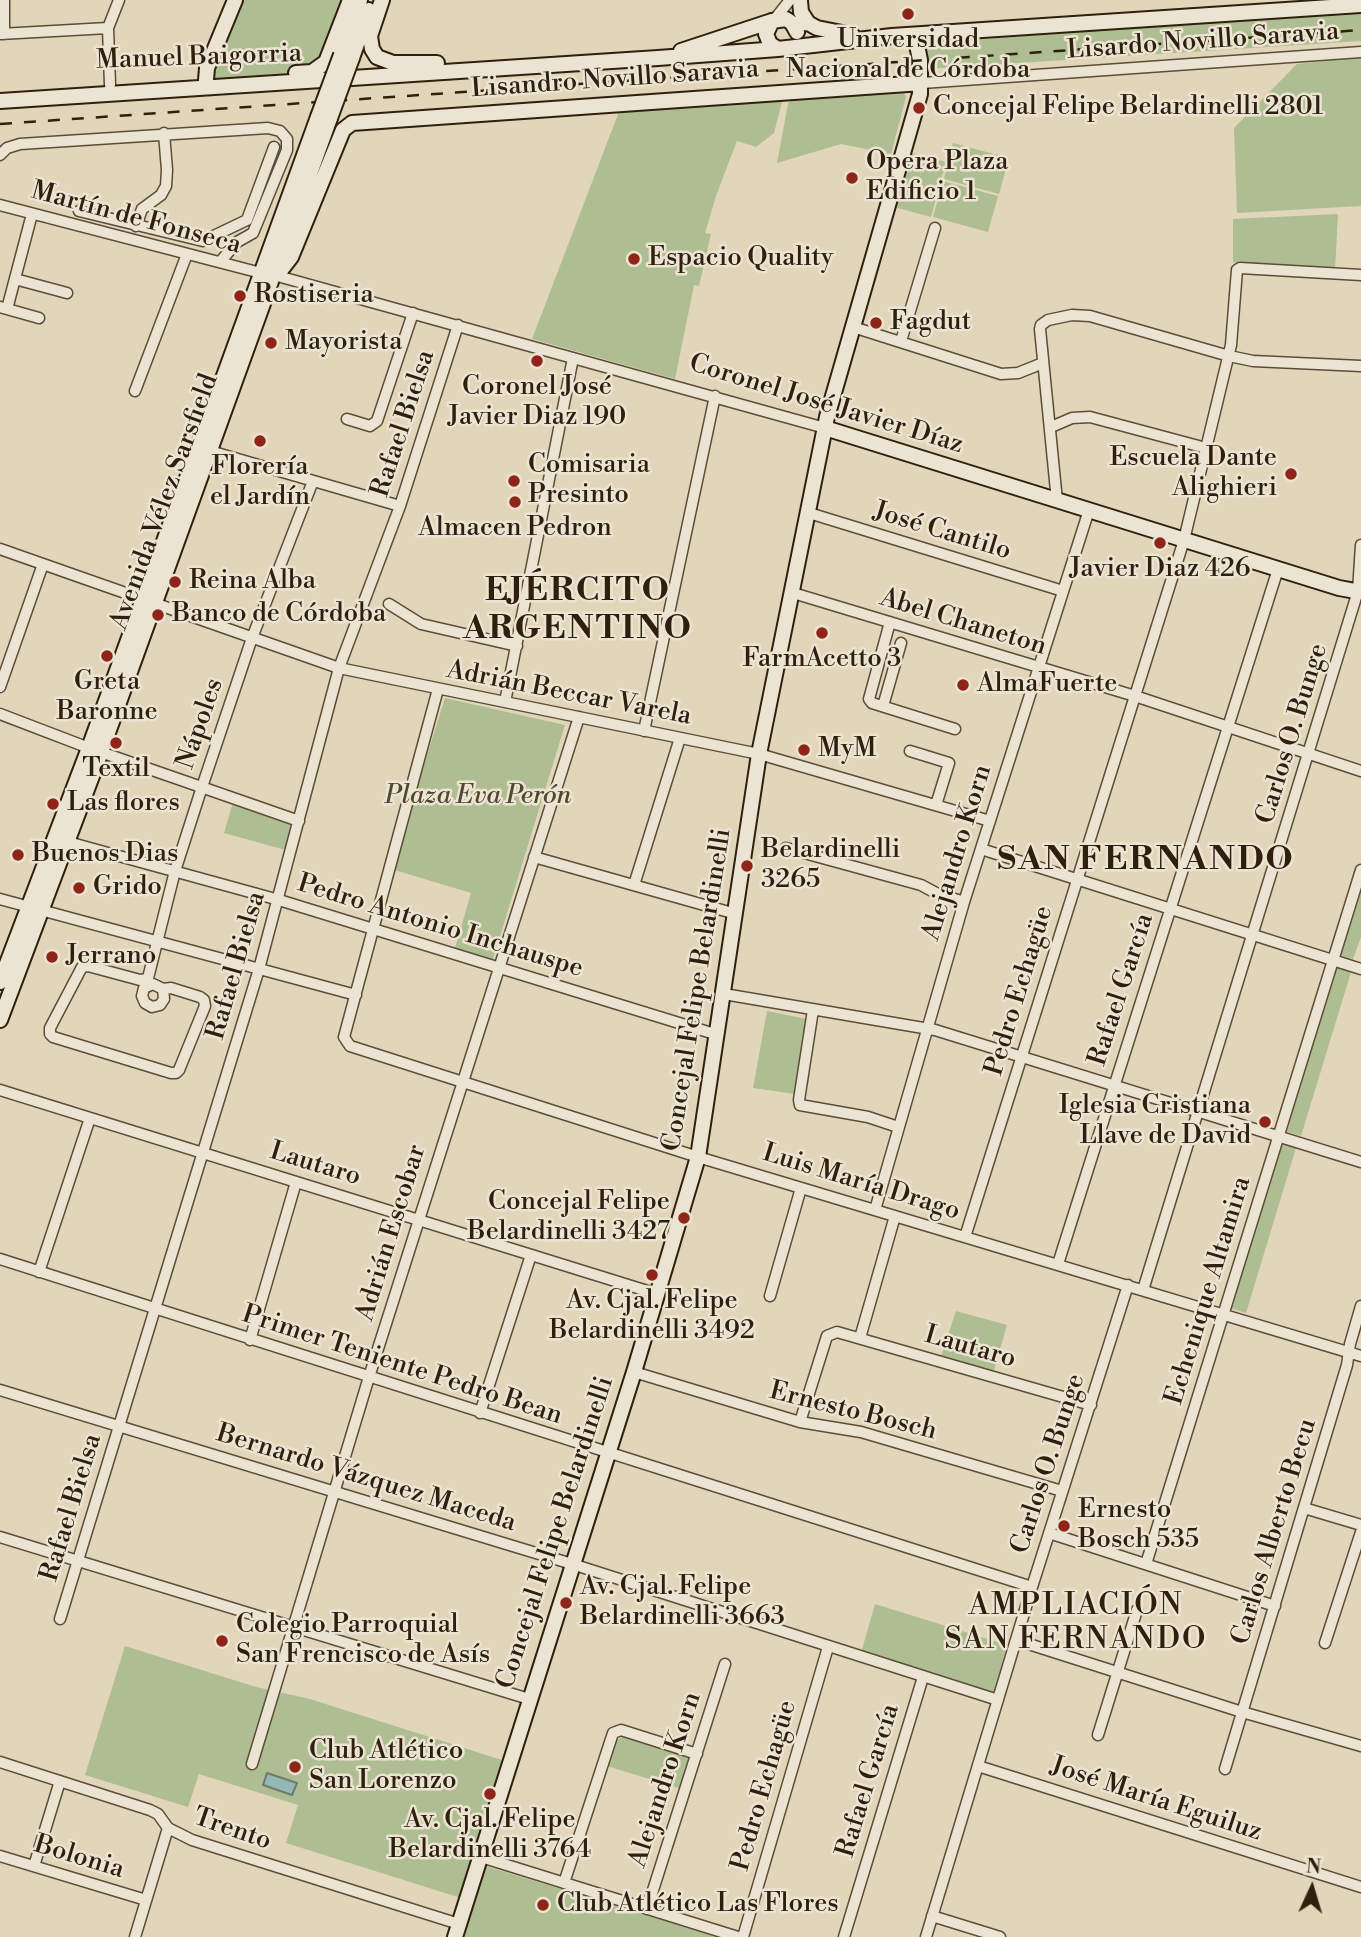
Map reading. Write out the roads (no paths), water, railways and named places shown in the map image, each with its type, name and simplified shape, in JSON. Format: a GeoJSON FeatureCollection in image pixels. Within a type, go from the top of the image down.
{"type":"FeatureCollection","features":[{"type":"Feature","properties":{"kind":"main road"},"geometry":{"type":"LineString","coordinates":[[206,84],[207,68],[235,0]]}},
{"type":"Feature","properties":{"kind":"main road"},"geometry":{"type":"LineString","coordinates":[[282,74],[307,73],[322,67],[330,55],[349,0]]}},
{"type":"Feature","properties":{"kind":"main road","name":"Avenida Vélez Sarsfield"},"geometry":{"type":"LineString","coordinates":[[346,56],[360,0]]}},
{"type":"Feature","properties":{"kind":"main road","name":"Avenida Vélez Sarsfield"},"geometry":{"type":"LineString","coordinates":[[0,1020],[36,910],[346,56],[372,0]]}},
{"type":"Feature","properties":{"kind":"main road"},"geometry":{"type":"LineString","coordinates":[[382,0],[370,42],[374,53],[383,60],[402,64],[568,64]]}},
{"type":"Feature","properties":{"kind":"main road"},"geometry":{"type":"LineString","coordinates":[[773,21],[766,34],[770,44],[783,48],[794,43],[801,12],[797,0]]}},
{"type":"Feature","properties":{"kind":"main road"},"geometry":{"type":"LineString","coordinates":[[658,58],[786,19],[844,35],[892,36],[1361,5]]}},
{"type":"Feature","properties":{"kind":"main road","name":"Concejal Felipe Belardinelli"},"geometry":{"type":"LineString","coordinates":[[457,1931],[634,1372],[698,1157],[759,754],[825,428],[922,83],[915,35]]}},
{"type":"Feature","properties":{"kind":"main road"},"geometry":{"type":"LineString","coordinates":[[326,80],[658,58],[892,36]]}},
{"type":"Feature","properties":{"kind":"main road","name":"Manuel Baigorria"},"geometry":{"type":"LineString","coordinates":[[0,101],[206,84],[282,74],[305,75],[326,80]]}},
{"type":"Feature","properties":{"kind":"main road","name":"Manuel Baigorria"},"geometry":{"type":"LineString","coordinates":[[0,92],[110,85],[326,80]]}},
{"type":"Feature","properties":{"kind":"main road","name":"Lisandro Novillo Saravia"},"geometry":{"type":"LineString","coordinates":[[268,274],[287,265],[343,130],[352,123],[922,83]]}},
{"type":"Feature","properties":{"kind":"main road","name":"Avenida Vélez Sarsfield"},"geometry":{"type":"LineString","coordinates":[[148,601],[210,451],[268,274]]}},
{"type":"Feature","properties":{"kind":"main road","name":"Coronel José Javier Díaz"},"geometry":{"type":"LineString","coordinates":[[825,428],[1360,592]]}},
{"type":"Feature","properties":{"kind":"main road","name":"Avenida Vélez Sarsfield"},"geometry":{"type":"LineString","coordinates":[[0,982],[68,842],[95,750]]}},
{"type":"Feature","properties":{"kind":"street"},"geometry":{"type":"LineString","coordinates":[[4,0],[2,34],[108,27]]}},
{"type":"Feature","properties":{"kind":"street"},"geometry":{"type":"LineString","coordinates":[[110,85],[108,27],[119,0]]}},
{"type":"Feature","properties":{"kind":"street"},"geometry":{"type":"LineString","coordinates":[[773,21],[797,0]]}},
{"type":"Feature","properties":{"kind":"street","name":"Lisardo Novillo Saravia"},"geometry":{"type":"LineString","coordinates":[[922,83],[1361,51]]}},
{"type":"Feature","properties":{"kind":"street"},"geometry":{"type":"LineString","coordinates":[[0,155],[7,148],[20,144],[164,133],[268,128],[280,131],[287,139],[287,150],[253,233],[237,242],[220,262]]}},
{"type":"Feature","properties":{"kind":"street"},"geometry":{"type":"LineString","coordinates":[[136,226],[142,209],[161,195],[166,186],[164,133]]}},
{"type":"Feature","properties":{"kind":"street"},"geometry":{"type":"LineString","coordinates":[[79,211],[203,241],[241,224],[249,216],[274,147]]}},
{"type":"Feature","properties":{"kind":"street","name":"Martín de Fonseca"},"geometry":{"type":"LineString","coordinates":[[0,205],[268,274]]}},
{"type":"Feature","properties":{"kind":"street"},"geometry":{"type":"LineString","coordinates":[[32,214],[15,279],[4,308],[39,318]]}},
{"type":"Feature","properties":{"kind":"street"},"geometry":{"type":"LineString","coordinates":[[901,341],[935,228]]}},
{"type":"Feature","properties":{"kind":"street"},"geometry":{"type":"LineString","coordinates":[[135,391],[187,254]]}},
{"type":"Feature","properties":{"kind":"street","name":"Pedro Echagüe"},"geometry":{"type":"LineString","coordinates":[[965,1237],[1184,540],[1229,356],[1237,270],[1240,268],[1361,275]]}},
{"type":"Feature","properties":{"kind":"street","name":"Coronel José Javier Díaz"},"geometry":{"type":"LineString","coordinates":[[268,274],[825,428]]}},
{"type":"Feature","properties":{"kind":"street"},"geometry":{"type":"LineString","coordinates":[[15,279],[67,293]]}},
{"type":"Feature","properties":{"kind":"street"},"geometry":{"type":"LineString","coordinates":[[347,419],[370,426],[376,421],[413,313]]}},
{"type":"Feature","properties":{"kind":"street"},"geometry":{"type":"LineString","coordinates":[[1057,501],[1041,325],[1048,320],[1081,315],[1229,356],[1265,362],[1361,366]]}},
{"type":"Feature","properties":{"kind":"street","name":"Rafael Bielsa"},"geometry":{"type":"LineString","coordinates":[[60,1619],[259,969],[340,668],[400,506],[458,326]]}},
{"type":"Feature","properties":{"kind":"street"},"geometry":{"type":"LineString","coordinates":[[853,327],[1001,374],[1017,373],[1043,363]]}},
{"type":"Feature","properties":{"kind":"street"},"geometry":{"type":"LineString","coordinates":[[505,702],[573,358]]}},
{"type":"Feature","properties":{"kind":"street"},"geometry":{"type":"LineString","coordinates":[[644,731],[715,396]]}},
{"type":"Feature","properties":{"kind":"street"},"geometry":{"type":"LineString","coordinates":[[1051,427],[1072,418],[1090,417],[1206,449]]}},
{"type":"Feature","properties":{"kind":"street"},"geometry":{"type":"LineString","coordinates":[[210,451],[400,506]]}},
{"type":"Feature","properties":{"kind":"street","name":"Nápoles"},"geometry":{"type":"LineString","coordinates":[[147,982],[175,871],[202,787],[252,638],[313,481]]}},
{"type":"Feature","properties":{"kind":"street","name":"Alejandro Korn"},"geometry":{"type":"LineString","coordinates":[[875,1210],[964,902],[1090,510]]}},
{"type":"Feature","properties":{"kind":"street","name":"José Cantilo"},"geometry":{"type":"LineString","coordinates":[[809,513],[1063,591]]}},
{"type":"Feature","properties":{"kind":"street","name":"Carlos O. Bunge"},"geometry":{"type":"LineString","coordinates":[[1143,1290],[1360,592],[1361,545]]}},
{"type":"Feature","properties":{"kind":"street","name":"Adrián Beccar Varela"},"geometry":{"type":"LineString","coordinates":[[0,548],[340,668],[759,754],[990,821]]}},
{"type":"Feature","properties":{"kind":"street"},"geometry":{"type":"LineString","coordinates":[[0,687],[43,564]]}},
{"type":"Feature","properties":{"kind":"street","name":"Rafael García"},"geometry":{"type":"LineString","coordinates":[[1058,1264],[1278,569]]}},
{"type":"Feature","properties":{"kind":"street","name":"Abel Chaneton"},"geometry":{"type":"LineString","coordinates":[[793,593],[1135,696],[1361,771]]}},
{"type":"Feature","properties":{"kind":"street"},"geometry":{"type":"LineString","coordinates":[[389,604],[421,624],[517,646]]}},
{"type":"Feature","properties":{"kind":"street"},"geometry":{"type":"LineString","coordinates":[[890,622],[869,699],[872,703],[955,729]]}},
{"type":"Feature","properties":{"kind":"street"},"geometry":{"type":"LineString","coordinates":[[883,706],[901,643]]}},
{"type":"Feature","properties":{"kind":"street"},"geometry":{"type":"LineString","coordinates":[[0,899],[356,995],[438,689]]}},
{"type":"Feature","properties":{"kind":"street"},"geometry":{"type":"LineString","coordinates":[[0,714],[299,821]]}},
{"type":"Feature","properties":{"kind":"street","name":"Adrián Escobar"},"geometry":{"type":"LineString","coordinates":[[252,1764],[418,1220],[579,717]]}},
{"type":"Feature","properties":{"kind":"street"},"geometry":{"type":"LineString","coordinates":[[634,885],[680,738]]}},
{"type":"Feature","properties":{"kind":"street"},"geometry":{"type":"LineString","coordinates":[[910,751],[950,763],[936,805]]}},
{"type":"Feature","properties":{"kind":"street","name":"Pedro Antonio Inchauspe"},"geometry":{"type":"LineString","coordinates":[[68,842],[279,900],[499,965],[718,1035]]}},
{"type":"Feature","properties":{"kind":"street"},"geometry":{"type":"LineString","coordinates":[[786,848],[921,886],[964,902]]}},
{"type":"Feature","properties":{"kind":"street"},"geometry":{"type":"LineString","coordinates":[[981,849],[1361,969]]}},
{"type":"Feature","properties":{"kind":"street"},"geometry":{"type":"LineString","coordinates":[[534,857],[736,914]]}},
{"type":"Feature","properties":{"kind":"street","name":"Echenique Altamira"},"geometry":{"type":"LineString","coordinates":[[1146,1564],[1361,870]]}},
{"type":"Feature","properties":{"kind":"street"},"geometry":{"type":"LineString","coordinates":[[88,966],[140,980],[163,989],[171,988],[200,997],[205,1006],[176,1073],[50,1034],[50,1028],[82,967],[88,966]]}},
{"type":"Feature","properties":{"kind":"street"},"geometry":{"type":"LineString","coordinates":[[147,982],[142,992],[142,1000],[152,1007],[160,1005],[164,999],[163,989]]}},
{"type":"Feature","properties":{"kind":"street","name":"Luis María Drago"},"geometry":{"type":"LineString","coordinates":[[356,995],[344,1037],[350,1046],[698,1157],[1361,1356]]}},
{"type":"Feature","properties":{"kind":"street"},"geometry":{"type":"LineString","coordinates":[[724,995],[926,1028],[1361,1161]]}},
{"type":"Feature","properties":{"kind":"street"},"geometry":{"type":"LineString","coordinates":[[813,1010],[800,1105],[868,1117],[898,1127]]}},
{"type":"Feature","properties":{"kind":"street","name":"Lautaro"},"geometry":{"type":"LineString","coordinates":[[0,1090],[657,1294]]}},
{"type":"Feature","properties":{"kind":"street"},"geometry":{"type":"LineString","coordinates":[[39,1272],[90,1118]]}},
{"type":"Feature","properties":{"kind":"street"},"geometry":{"type":"LineString","coordinates":[[250,1340],[296,1182]]}},
{"type":"Feature","properties":{"kind":"street"},"geometry":{"type":"LineString","coordinates":[[770,1296],[801,1188]]}},
{"type":"Feature","properties":{"kind":"street"},"geometry":{"type":"LineString","coordinates":[[860,1338],[895,1216]]}},
{"type":"Feature","properties":{"kind":"street"},"geometry":{"type":"LineString","coordinates":[[480,1413],[531,1255]]}},
{"type":"Feature","properties":{"kind":"street","name":"Primer Teniente Pedro Bean"},"geometry":{"type":"LineString","coordinates":[[0,1259],[1032,1587]]}},
{"type":"Feature","properties":{"kind":"street","name":"Carlos O. Bunge"},"geometry":{"type":"LineString","coordinates":[[926,1937],[1032,1587],[1128,1285]]}},
{"type":"Feature","properties":{"kind":"street","name":"Carlos Alberto Becu"},"geometry":{"type":"LineString","coordinates":[[1225,1769],[1348,1365],[1361,1306]]}},
{"type":"Feature","properties":{"kind":"street","name":"Lautaro"},"geometry":{"type":"LineString","coordinates":[[800,1422],[827,1336],[837,1332],[1091,1405]]}},
{"type":"Feature","properties":{"kind":"street","name":"Ernesto Bosch"},"geometry":{"type":"LineString","coordinates":[[634,1372],[800,1422],[861,1432],[1062,1492]]}},
{"type":"Feature","properties":{"kind":"street","name":"Bernardo Vázquez Maceda"},"geometry":{"type":"LineString","coordinates":[[0,1390],[572,1564],[998,1700]]}},
{"type":"Feature","properties":{"kind":"street"},"geometry":{"type":"LineString","coordinates":[[1304,1508],[1361,1525]]}},
{"type":"Feature","properties":{"kind":"street"},"geometry":{"type":"LineString","coordinates":[[1325,1643],[1361,1532]]}},
{"type":"Feature","properties":{"kind":"street"},"geometry":{"type":"LineString","coordinates":[[1049,1533],[1275,1606]]}},
{"type":"Feature","properties":{"kind":"street"},"geometry":{"type":"LineString","coordinates":[[0,1537],[529,1699]]}},
{"type":"Feature","properties":{"kind":"street"},"geometry":{"type":"LineString","coordinates":[[1098,1735],[1137,1610]]}},
{"type":"Feature","properties":{"kind":"street"},"geometry":{"type":"LineString","coordinates":[[1016,1640],[1118,1674],[1361,1746]]}},
{"type":"Feature","properties":{"kind":"street","name":"Pedro Echagüe"},"geometry":{"type":"LineString","coordinates":[[740,1937],[828,1647]]}},
{"type":"Feature","properties":{"kind":"street","name":"Alejandro Korn"},"geometry":{"type":"LineString","coordinates":[[648,1909],[725,1664]]}},
{"type":"Feature","properties":{"kind":"street","name":"Rafael García"},"geometry":{"type":"LineString","coordinates":[[844,1937],[923,1677]]}},
{"type":"Feature","properties":{"kind":"street"},"geometry":{"type":"LineString","coordinates":[[564,1883],[612,1733],[616,1731],[697,1754]]}},
{"type":"Feature","properties":{"kind":"street","name":"Trento"},"geometry":{"type":"LineString","coordinates":[[0,1762],[150,1810],[158,1814],[168,1828],[192,1840],[457,1931]]}},
{"type":"Feature","properties":{"kind":"street","name":"José María Eguiluz"},"geometry":{"type":"LineString","coordinates":[[978,1766],[1361,1887]]}},
{"type":"Feature","properties":{"kind":"street"},"geometry":{"type":"LineString","coordinates":[[34,1866],[60,1781]]}},
{"type":"Feature","properties":{"kind":"street"},"geometry":{"type":"LineString","coordinates":[[135,1937],[168,1828]]}},
{"type":"Feature","properties":{"kind":"street","name":"Bolonia"},"geometry":{"type":"LineString","coordinates":[[0,1856],[146,1900]]}},
{"type":"Feature","properties":{"kind":"street"},"geometry":{"type":"LineString","coordinates":[[481,1857],[740,1937]]}},
{"type":"Feature","properties":{"kind":"street"},"geometry":{"type":"LineString","coordinates":[[932,1916],[1000,1937]]}},
{"type":"Feature","properties":{"kind":"water"},"geometry":{"type":"Polygon","coordinates":[[[267,1773],[297,1783],[292,1795],[263,1785],[267,1773]]]}},
{"type":"Feature","properties":{"kind":"railway"},"geometry":{"type":"LineString","coordinates":[[0,124],[1361,30]]}},
{"type":"Feature","properties":{"kind":"place","name":"Universidad Nacional de Córdoba"},"geometry":{"type":"Point","coordinates":[908,14]}},
{"type":"Feature","properties":{"kind":"place","name":"Concejal Felipe Belardinelli 2801"},"geometry":{"type":"Point","coordinates":[919,108]}},
{"type":"Feature","properties":{"kind":"place","name":"Opera Plaza Edificio 1"},"geometry":{"type":"Point","coordinates":[852,178]}},
{"type":"Feature","properties":{"kind":"place","name":"Espacio Quality"},"geometry":{"type":"Point","coordinates":[634,259]}},
{"type":"Feature","properties":{"kind":"place","name":"Rostiseria"},"geometry":{"type":"Point","coordinates":[240,296]}},
{"type":"Feature","properties":{"kind":"place","name":"Fagdut"},"geometry":{"type":"Point","coordinates":[876,323]}},
{"type":"Feature","properties":{"kind":"place","name":"Mayorista"},"geometry":{"type":"Point","coordinates":[271,343]}},
{"type":"Feature","properties":{"kind":"place","name":"Coronel José Javier Diaz 190"},"geometry":{"type":"Point","coordinates":[537,361]}},
{"type":"Feature","properties":{"kind":"place","name":"Florería el Jardín"},"geometry":{"type":"Point","coordinates":[260,441]}},
{"type":"Feature","properties":{"kind":"place","name":"Escuela Dante Alighieri"},"geometry":{"type":"Point","coordinates":[1291,474]}},
{"type":"Feature","properties":{"kind":"place","name":"Comisaria Presinto"},"geometry":{"type":"Point","coordinates":[514,481]}},
{"type":"Feature","properties":{"kind":"place","name":"Almacen Pedron"},"geometry":{"type":"Point","coordinates":[515,502]}},
{"type":"Feature","properties":{"kind":"place","name":"Javier Diaz 426"},"geometry":{"type":"Point","coordinates":[1160,543]}},
{"type":"Feature","properties":{"kind":"place","name":"Reina Alba"},"geometry":{"type":"Point","coordinates":[175,582]}},
{"type":"Feature","properties":{"kind":"place","name":"Banco de Córdoba"},"geometry":{"type":"Point","coordinates":[158,615]}},
{"type":"Feature","properties":{"kind":"place","name":"FarmAcetto 3"},"geometry":{"type":"Point","coordinates":[822,633]}},
{"type":"Feature","properties":{"kind":"place","name":"Greta Baronne"},"geometry":{"type":"Point","coordinates":[107,656]}},
{"type":"Feature","properties":{"kind":"place","name":"AlmaFuerte"},"geometry":{"type":"Point","coordinates":[963,685]}},
{"type":"Feature","properties":{"kind":"place","name":"Textil"},"geometry":{"type":"Point","coordinates":[116,743]}},
{"type":"Feature","properties":{"kind":"place","name":"MyM"},"geometry":{"type":"Point","coordinates":[804,750]}},
{"type":"Feature","properties":{"kind":"place","name":"Las flores"},"geometry":{"type":"Point","coordinates":[53,804]}},
{"type":"Feature","properties":{"kind":"place","name":"Buenos Dias"},"geometry":{"type":"Point","coordinates":[18,855]}},
{"type":"Feature","properties":{"kind":"place","name":"Belardinelli 3265"},"geometry":{"type":"Point","coordinates":[747,866]}},
{"type":"Feature","properties":{"kind":"place","name":"Grido"},"geometry":{"type":"Point","coordinates":[79,888]}},
{"type":"Feature","properties":{"kind":"place","name":"Jerrano"},"geometry":{"type":"Point","coordinates":[52,957]}},
{"type":"Feature","properties":{"kind":"place","name":"Iglesia Cristiana Llave de David"},"geometry":{"type":"Point","coordinates":[1265,1122]}},
{"type":"Feature","properties":{"kind":"place","name":"Concejal Felipe Belardinelli 3427"},"geometry":{"type":"Point","coordinates":[684,1218]}},
{"type":"Feature","properties":{"kind":"place","name":"Av. Cjal. Felipe Belardinelli 3492"},"geometry":{"type":"Point","coordinates":[652,1275]}},
{"type":"Feature","properties":{"kind":"place","name":"Ernesto Bosch 535"},"geometry":{"type":"Point","coordinates":[1064,1526]}},
{"type":"Feature","properties":{"kind":"place","name":"Av. Cjal. Felipe Belardinelli 3663"},"geometry":{"type":"Point","coordinates":[566,1603]}},
{"type":"Feature","properties":{"kind":"place","name":"Colegio Parroquial San Frencisco de Asís"},"geometry":{"type":"Point","coordinates":[222,1641]}},
{"type":"Feature","properties":{"kind":"place","name":"Club Atlético San Lorenzo"},"geometry":{"type":"Point","coordinates":[295,1767]}},
{"type":"Feature","properties":{"kind":"place","name":"Av. Cjal. Felipe Belardinelli 3764"},"geometry":{"type":"Point","coordinates":[490,1794]}},
{"type":"Feature","properties":{"kind":"place","name":"Club Atlético Las Flores"},"geometry":{"type":"Point","coordinates":[543,1905]}},
{"type":"Feature","properties":{"kind":"district","name":"EJÉRCITO ARGENTINO"},"geometry":{"type":"Point","coordinates":[578,611]}},
{"type":"Feature","properties":{"kind":"district","name":"SAN FERNANDO"},"geometry":{"type":"Point","coordinates":[1146,861]}},
{"type":"Feature","properties":{"kind":"district","name":"AMPLIACIÓN SAN FERNANDO"},"geometry":{"type":"Point","coordinates":[1076,1624]}},
{"type":"Feature","properties":{"kind":"park label","name":"Plaza Eva Perón"},"geometry":{"type":"Point","coordinates":[478,797]}}]}
